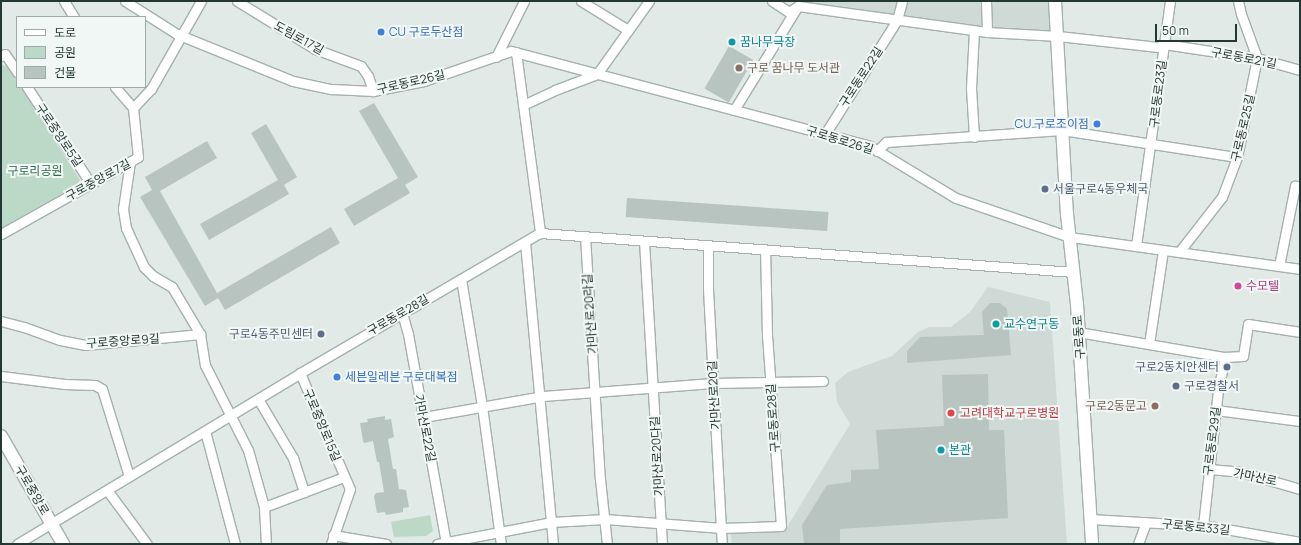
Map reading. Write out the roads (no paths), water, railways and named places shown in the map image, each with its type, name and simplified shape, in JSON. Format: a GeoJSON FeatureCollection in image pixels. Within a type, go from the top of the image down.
{"type":"FeatureCollection","features":[{"type":"Feature","properties":{"kind":"main road","name":"구로동로"},"geometry":{"type":"LineString","coordinates":[[1055,1],[1062,130],[1078,332],[1092,544]]}},
{"type":"Feature","properties":{"kind":"main road","name":"구로중앙로"},"geometry":{"type":"LineString","coordinates":[[1,436],[63,544]]}},
{"type":"Feature","properties":{"kind":"street"},"geometry":{"type":"LineString","coordinates":[[64,1],[73,16]]}},
{"type":"Feature","properties":{"kind":"street","name":"구로동로26길"},"geometry":{"type":"LineString","coordinates":[[125,1],[180,35],[293,81],[332,88],[373,91],[424,81],[511,51],[516,52],[870,146],[956,198],[1070,237]]}},
{"type":"Feature","properties":{"kind":"street"},"geometry":{"type":"LineString","coordinates":[[116,88],[133,108],[150,89],[200,1]]}},
{"type":"Feature","properties":{"kind":"street","name":"도림로17길"},"geometry":{"type":"LineString","coordinates":[[237,1],[315,49],[361,66],[368,76],[373,91]]}},
{"type":"Feature","properties":{"kind":"street"},"geometry":{"type":"LineString","coordinates":[[496,57],[524,1]]}},
{"type":"Feature","properties":{"kind":"street"},"geometry":{"type":"LineString","coordinates":[[581,1],[628,30]]}},
{"type":"Feature","properties":{"kind":"street"},"geometry":{"type":"LineString","coordinates":[[523,105],[555,90],[597,74],[649,1]]}},
{"type":"Feature","properties":{"kind":"street"},"geometry":{"type":"LineString","coordinates":[[772,1],[789,12],[799,4],[974,31],[1058,36]]}},
{"type":"Feature","properties":{"kind":"street","name":"구로동로22길"},"geometry":{"type":"LineString","coordinates":[[825,134],[897,20],[902,1]]}},
{"type":"Feature","properties":{"kind":"street"},"geometry":{"type":"LineString","coordinates":[[986,1],[987,32]]}},
{"type":"Feature","properties":{"kind":"street"},"geometry":{"type":"LineString","coordinates":[[1164,44],[1170,1]]}},
{"type":"Feature","properties":{"kind":"street"},"geometry":{"type":"LineString","coordinates":[[1238,1],[1241,14],[1257,58]]}},
{"type":"Feature","properties":{"kind":"street"},"geometry":{"type":"LineString","coordinates":[[734,110],[799,4]]}},
{"type":"Feature","properties":{"kind":"street"},"geometry":{"type":"LineString","coordinates":[[974,31],[971,88],[974,137]]}},
{"type":"Feature","properties":{"kind":"street","name":"구로동로21길"},"geometry":{"type":"LineString","coordinates":[[1058,36],[1158,47],[1164,44],[1257,58],[1300,70]]}},
{"type":"Feature","properties":{"kind":"street","name":"구로동로23길"},"geometry":{"type":"LineString","coordinates":[[1151,144],[1164,44]]}},
{"type":"Feature","properties":{"kind":"street"},"geometry":{"type":"LineString","coordinates":[[516,52],[540,233],[1073,272]]}},
{"type":"Feature","properties":{"kind":"street"},"geometry":{"type":"LineString","coordinates":[[1,56],[5,54],[16,70]]}},
{"type":"Feature","properties":{"kind":"street","name":"구로동로25길"},"geometry":{"type":"LineString","coordinates":[[1179,252],[1222,197],[1238,157],[1257,58]]}},
{"type":"Feature","properties":{"kind":"street","name":"구로중앙로5길"},"geometry":{"type":"LineString","coordinates":[[28,88],[91,184]]}},
{"type":"Feature","properties":{"kind":"street","name":"구로중앙로7길"},"geometry":{"type":"LineString","coordinates":[[1,234],[138,157],[133,108]]}},
{"type":"Feature","properties":{"kind":"street"},"geometry":{"type":"LineString","coordinates":[[877,150],[886,142],[1062,130]]}},
{"type":"Feature","properties":{"kind":"street","name":"구로동로23길"},"geometry":{"type":"LineString","coordinates":[[1062,130],[1238,157]]}},
{"type":"Feature","properties":{"kind":"street"},"geometry":{"type":"LineString","coordinates":[[1136,246],[1151,144]]}},
{"type":"Feature","properties":{"kind":"street"},"geometry":{"type":"LineString","coordinates":[[130,162],[123,209],[126,228],[144,267],[153,276],[172,287],[200,334],[205,364],[248,450],[264,507],[266,544]]}},
{"type":"Feature","properties":{"kind":"street"},"geometry":{"type":"LineString","coordinates":[[1279,266],[1295,186],[1300,186]]}},
{"type":"Feature","properties":{"kind":"street","name":"구로동로28길"},"geometry":{"type":"LineString","coordinates":[[17,544],[300,373],[540,233]]}},
{"type":"Feature","properties":{"kind":"street","name":"가마산로20라길"},"geometry":{"type":"LineString","coordinates":[[585,236],[596,392]]}},
{"type":"Feature","properties":{"kind":"street"},"geometry":{"type":"LineString","coordinates":[[1070,237],[1300,269]]}},
{"type":"Feature","properties":{"kind":"street"},"geometry":{"type":"LineString","coordinates":[[644,241],[654,388]]}},
{"type":"Feature","properties":{"kind":"street"},"geometry":{"type":"LineString","coordinates":[[525,242],[553,544]]}},
{"type":"Feature","properties":{"kind":"street","name":"가마산로20길"},"geometry":{"type":"LineString","coordinates":[[708,245],[708,289],[722,544]]}},
{"type":"Feature","properties":{"kind":"street","name":"구로동로28길"},"geometry":{"type":"LineString","coordinates":[[722,528],[781,526],[767,335],[765,250]]}},
{"type":"Feature","properties":{"kind":"street"},"geometry":{"type":"LineString","coordinates":[[1149,344],[1164,250]]}},
{"type":"Feature","properties":{"kind":"street"},"geometry":{"type":"LineString","coordinates":[[461,279],[482,406],[501,544]]}},
{"type":"Feature","properties":{"kind":"street","name":"가마산로22길"},"geometry":{"type":"LineString","coordinates":[[402,313],[408,334],[424,417],[446,543]]}},
{"type":"Feature","properties":{"kind":"street","name":"구로중앙로9길"},"geometry":{"type":"LineString","coordinates":[[1,322],[24,327],[60,340],[86,345],[200,334]]}},
{"type":"Feature","properties":{"kind":"street"},"geometry":{"type":"LineString","coordinates":[[1078,332],[1225,357],[1243,356],[1248,324],[1300,332]]}},
{"type":"Feature","properties":{"kind":"street","name":"구로동로29길"},"geometry":{"type":"LineString","coordinates":[[1203,526],[1216,410],[1225,357]]}},
{"type":"Feature","properties":{"kind":"street","name":"구로중앙로15길"},"geometry":{"type":"LineString","coordinates":[[300,373],[350,489],[332,540]]}},
{"type":"Feature","properties":{"kind":"street"},"geometry":{"type":"LineString","coordinates":[[1,376],[64,384],[95,385],[102,390],[130,476]]}},
{"type":"Feature","properties":{"kind":"street"},"geometry":{"type":"LineString","coordinates":[[424,417],[539,397],[713,383],[823,381]]}},
{"type":"Feature","properties":{"kind":"street","name":"가마산로20다길"},"geometry":{"type":"LineString","coordinates":[[654,388],[662,544]]}},
{"type":"Feature","properties":{"kind":"street"},"geometry":{"type":"LineString","coordinates":[[596,392],[600,479],[605,518],[606,544]]}},
{"type":"Feature","properties":{"kind":"street"},"geometry":{"type":"LineString","coordinates":[[258,399],[293,458],[304,492]]}},
{"type":"Feature","properties":{"kind":"street"},"geometry":{"type":"LineString","coordinates":[[1216,410],[1300,421]]}},
{"type":"Feature","properties":{"kind":"street"},"geometry":{"type":"LineString","coordinates":[[204,431],[235,544]]}},
{"type":"Feature","properties":{"kind":"street","name":"가마산로"},"geometry":{"type":"LineString","coordinates":[[1209,469],[1241,472],[1300,489]]}},
{"type":"Feature","properties":{"kind":"street","name":"구로중앙로15길"},"geometry":{"type":"LineString","coordinates":[[264,507],[344,477]]}},
{"type":"Feature","properties":{"kind":"street"},"geometry":{"type":"LineString","coordinates":[[107,490],[147,544]]}},
{"type":"Feature","properties":{"kind":"street"},"geometry":{"type":"LineString","coordinates":[[437,544],[551,522],[605,518],[722,528]]}},
{"type":"Feature","properties":{"kind":"street","name":"구로동로33길"},"geometry":{"type":"LineString","coordinates":[[1090,518],[1203,526],[1300,542]]}},
{"type":"Feature","properties":{"kind":"street"},"geometry":{"type":"LineString","coordinates":[[1138,544],[1146,522]]}},
{"type":"Feature","properties":{"kind":"street"},"geometry":{"type":"LineString","coordinates":[[332,540],[386,544]]}},
{"type":"Feature","properties":{"kind":"place","name":"CU 구로두산점"},"geometry":{"type":"Point","coordinates":[381,32]}},
{"type":"Feature","properties":{"kind":"place","name":"꿈나무극장"},"geometry":{"type":"Point","coordinates":[732,42]}},
{"type":"Feature","properties":{"kind":"place","name":"구로 꿈나무 도서관"},"geometry":{"type":"Point","coordinates":[739,68]}},
{"type":"Feature","properties":{"kind":"place","name":"CU 구로조이점"},"geometry":{"type":"Point","coordinates":[1097,124]}},
{"type":"Feature","properties":{"kind":"place","name":"서울구로4동우체국"},"geometry":{"type":"Point","coordinates":[1045,189]}},
{"type":"Feature","properties":{"kind":"place","name":"수모텔"},"geometry":{"type":"Point","coordinates":[1238,286]}},
{"type":"Feature","properties":{"kind":"place","name":"교수연구동"},"geometry":{"type":"Point","coordinates":[996,324]}},
{"type":"Feature","properties":{"kind":"place","name":"구로4동주민센터"},"geometry":{"type":"Point","coordinates":[321,334]}},
{"type":"Feature","properties":{"kind":"place","name":"구로2동치안센터"},"geometry":{"type":"Point","coordinates":[1227,367]}},
{"type":"Feature","properties":{"kind":"place","name":"세븐일레븐 구로대복점"},"geometry":{"type":"Point","coordinates":[337,377]}},
{"type":"Feature","properties":{"kind":"place","name":"구로경찰서"},"geometry":{"type":"Point","coordinates":[1176,386]}},
{"type":"Feature","properties":{"kind":"place","name":"구로2동문고"},"geometry":{"type":"Point","coordinates":[1155,406]}},
{"type":"Feature","properties":{"kind":"place","name":"고려대학교구로병원"},"geometry":{"type":"Point","coordinates":[951,413]}},
{"type":"Feature","properties":{"kind":"place","name":"본관"},"geometry":{"type":"Point","coordinates":[941,450]}},
{"type":"Feature","properties":{"kind":"park label","name":"구로리공원"},"geometry":{"type":"Point","coordinates":[35,171]}}]}
